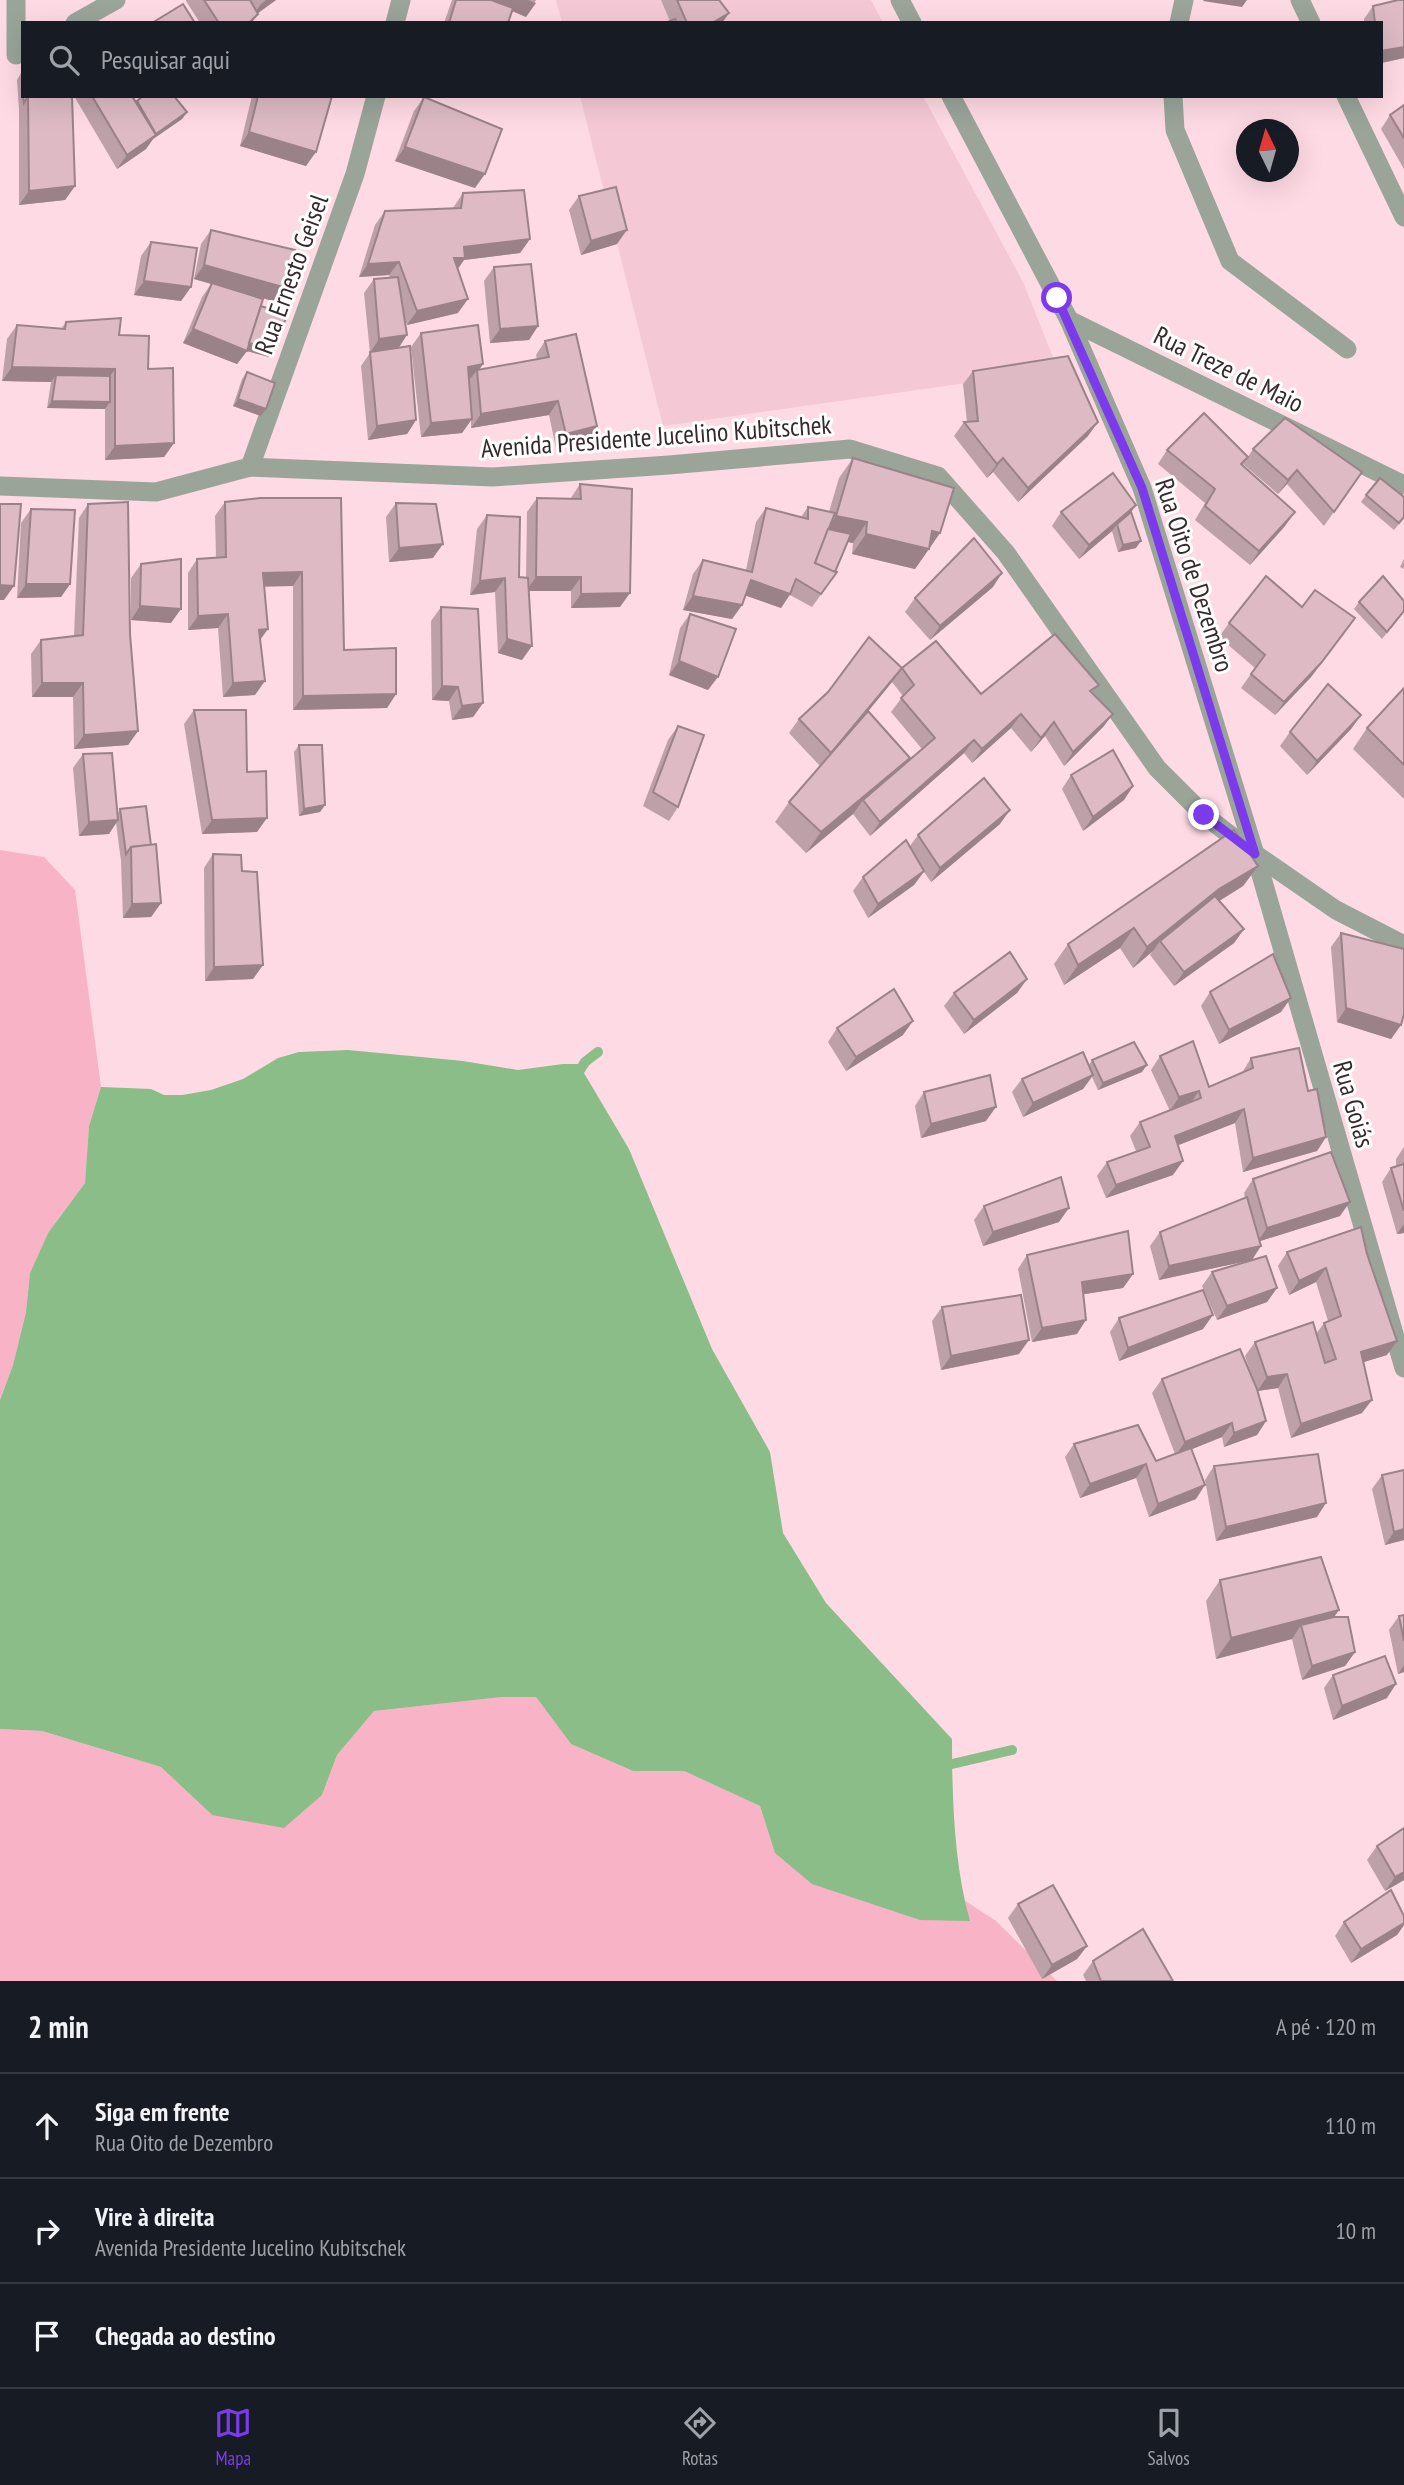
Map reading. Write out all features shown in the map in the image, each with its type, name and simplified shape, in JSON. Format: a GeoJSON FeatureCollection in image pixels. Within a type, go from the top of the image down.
{"type":"FeatureCollection","features":[{"type":"Feature","properties":{"kind":"street"},"geometry":{"type":"LineString","coordinates":[[13,54],[16,0]]}},
{"type":"Feature","properties":{"kind":"street"},"geometry":{"type":"LineString","coordinates":[[79,21],[116,0]]}},
{"type":"Feature","properties":{"kind":"street"},"geometry":{"type":"LineString","coordinates":[[396,21],[401,0]]}},
{"type":"Feature","properties":{"kind":"street"},"geometry":{"type":"LineString","coordinates":[[900,0],[911,21]]}},
{"type":"Feature","properties":{"kind":"street"},"geometry":{"type":"LineString","coordinates":[[1179,21],[1184,0]]}},
{"type":"Feature","properties":{"kind":"street"},"geometry":{"type":"LineString","coordinates":[[1300,0],[1310,21]]}},
{"type":"Feature","properties":{"kind":"street","name":"Rua Ernesto Geisel"},"geometry":{"type":"LineString","coordinates":[[250,467],[355,174],[375,98]]}},
{"type":"Feature","properties":{"kind":"street","name":"Rua Oito de Dezembro"},"geometry":{"type":"LineString","coordinates":[[952,98],[1069,320],[1142,488],[1255,854]]}},
{"type":"Feature","properties":{"kind":"street"},"geometry":{"type":"LineString","coordinates":[[1173,98],[1175,130],[1230,261],[1347,349]]}},
{"type":"Feature","properties":{"kind":"street"},"geometry":{"type":"LineString","coordinates":[[1347,98],[1404,217]]}},
{"type":"Feature","properties":{"kind":"street","name":"Rua Treze de Maio"},"geometry":{"type":"LineString","coordinates":[[1069,320],[1404,485]]}},
{"type":"Feature","properties":{"kind":"street","name":"Avenida Presidente Jucelino Kubitschek"},"geometry":{"type":"LineString","coordinates":[[0,486],[156,492],[250,467],[493,477],[850,449],[938,476],[1006,553],[1157,768],[1204,815],[1255,854],[1336,910],[1404,945]]}},
{"type":"Feature","properties":{"kind":"street","name":"Rua Goiás"},"geometry":{"type":"LineString","coordinates":[[1255,854],[1404,1368]]}},
{"type":"Feature","properties":{"kind":"shaded area"},"geometry":{"type":"Polygon","coordinates":[[[556,0],[871,0],[882,21],[561,21],[556,0]]]}},
{"type":"Feature","properties":{"kind":"shaded area"},"geometry":{"type":"Polygon","coordinates":[[[581,98],[924,98],[1024,284],[1058,370],[663,426],[581,98]]]}},
{"type":"Feature","properties":{"kind":"shaded area"},"geometry":{"type":"Polygon","coordinates":[[[0,850],[44,857],[75,890],[101,1087],[89,1126],[85,1183],[48,1233],[30,1273],[26,1312],[13,1365],[0,1400],[0,850]]]}},
{"type":"Feature","properties":{"kind":"shaded area"},"geometry":{"type":"Polygon","coordinates":[[[348,1050],[463,1061],[518,1070],[563,1064],[578,1064],[581,1068],[629,1149],[712,1349],[770,1452],[783,1533],[826,1603],[952,1739],[957,1854],[970,1921],[920,1920],[812,1884],[775,1853],[760,1806],[684,1771],[633,1771],[571,1744],[536,1697],[502,1697],[374,1711],[337,1755],[322,1795],[284,1828],[212,1815],[161,1767],[42,1731],[0,1729],[0,1400],[13,1365],[26,1312],[30,1273],[48,1233],[85,1183],[89,1126],[101,1087],[151,1089],[164,1095],[182,1095],[211,1090],[243,1079],[278,1058],[299,1052],[348,1050]]]}},
{"type":"Feature","properties":{"kind":"shaded area"},"geometry":{"type":"Polygon","coordinates":[[[502,1697],[536,1697],[571,1744],[633,1771],[684,1771],[760,1806],[775,1852],[969,1920],[964,1900],[996,1921],[1057,1981],[0,1981],[0,1729],[42,1731],[161,1767],[212,1815],[322,1795],[337,1755],[374,1711],[502,1697]]]}},
{"type":"Feature","properties":{"kind":"building"},"geometry":{"type":"Polygon","coordinates":[[[204,0],[250,0],[258,14],[251,21],[218,21],[204,0]]]}},
{"type":"Feature","properties":{"kind":"building"},"geometry":{"type":"Polygon","coordinates":[[[456,0],[491,0],[513,8],[509,21],[450,21],[456,0]]]}},
{"type":"Feature","properties":{"kind":"building"},"geometry":{"type":"Polygon","coordinates":[[[677,0],[719,0],[729,13],[715,21],[686,21],[677,0]]]}},
{"type":"Feature","properties":{"kind":"building"},"geometry":{"type":"Polygon","coordinates":[[[1404,0],[1404,47],[1383,51],[1383,21],[1375,21],[1373,6],[1404,0]]]}},
{"type":"Feature","properties":{"kind":"building"},"geometry":{"type":"Polygon","coordinates":[[[183,4],[194,21],[155,21],[183,4]]]}},
{"type":"Feature","properties":{"kind":"building"},"geometry":{"type":"Polygon","coordinates":[[[28,98],[72,98],[75,186],[29,191],[28,98]]]}},
{"type":"Feature","properties":{"kind":"building"},"geometry":{"type":"Polygon","coordinates":[[[93,98],[133,98],[156,135],[127,155],[93,98]]]}},
{"type":"Feature","properties":{"kind":"building"},"geometry":{"type":"Polygon","coordinates":[[[141,98],[176,98],[187,112],[156,134],[137,101],[141,98]]]}},
{"type":"Feature","properties":{"kind":"building"},"geometry":{"type":"Polygon","coordinates":[[[258,98],[331,98],[316,152],[249,132],[258,98]]]}},
{"type":"Feature","properties":{"kind":"building"},"geometry":{"type":"Polygon","coordinates":[[[424,98],[502,129],[485,174],[405,147],[424,98]]]}},
{"type":"Feature","properties":{"kind":"building"},"geometry":{"type":"Polygon","coordinates":[[[1404,105],[1404,138],[1390,115],[1404,105]]]}},
{"type":"Feature","properties":{"kind":"building"},"geometry":{"type":"Polygon","coordinates":[[[616,187],[627,230],[591,241],[579,196],[616,187]]]}},
{"type":"Feature","properties":{"kind":"building"},"geometry":{"type":"Polygon","coordinates":[[[524,190],[530,239],[464,247],[465,258],[454,258],[468,299],[417,311],[399,262],[368,264],[385,211],[461,208],[463,193],[524,190]]]}},
{"type":"Feature","properties":{"kind":"building"},"geometry":{"type":"Polygon","coordinates":[[[211,230],[295,250],[283,287],[204,265],[211,230]]]}},
{"type":"Feature","properties":{"kind":"building"},"geometry":{"type":"Polygon","coordinates":[[[151,242],[197,248],[191,287],[144,281],[151,242]]]}},
{"type":"Feature","properties":{"kind":"building"},"geometry":{"type":"Polygon","coordinates":[[[531,264],[538,326],[500,329],[494,267],[531,264]]]}},
{"type":"Feature","properties":{"kind":"building"},"geometry":{"type":"Polygon","coordinates":[[[398,277],[407,335],[379,339],[374,279],[398,277]]]}},
{"type":"Feature","properties":{"kind":"building"},"geometry":{"type":"Polygon","coordinates":[[[212,283],[263,299],[247,351],[193,329],[212,283]]]}},
{"type":"Feature","properties":{"kind":"building"},"geometry":{"type":"Polygon","coordinates":[[[261,306],[287,315],[274,350],[249,343],[261,306]]]}},
{"type":"Feature","properties":{"kind":"building"},"geometry":{"type":"Polygon","coordinates":[[[121,318],[119,335],[149,336],[148,369],[173,368],[174,443],[115,446],[115,369],[12,367],[17,325],[65,329],[66,322],[121,318]]]}},
{"type":"Feature","properties":{"kind":"building"},"geometry":{"type":"Polygon","coordinates":[[[478,325],[483,364],[468,367],[472,419],[431,423],[421,333],[478,325]]]}},
{"type":"Feature","properties":{"kind":"building"},"geometry":{"type":"Polygon","coordinates":[[[576,334],[597,426],[566,434],[558,401],[481,414],[477,370],[549,357],[545,341],[576,334]]]}},
{"type":"Feature","properties":{"kind":"building"},"geometry":{"type":"Polygon","coordinates":[[[410,346],[416,420],[377,426],[370,352],[410,346]]]}},
{"type":"Feature","properties":{"kind":"building"},"geometry":{"type":"Polygon","coordinates":[[[1068,356],[1098,422],[1028,488],[1003,458],[997,464],[964,422],[978,421],[973,371],[1068,356]]]}},
{"type":"Feature","properties":{"kind":"building"},"geometry":{"type":"Polygon","coordinates":[[[247,372],[275,383],[266,409],[238,399],[247,372]]]}},
{"type":"Feature","properties":{"kind":"building"},"geometry":{"type":"Polygon","coordinates":[[[56,375],[110,376],[110,402],[52,401],[56,375]]]}},
{"type":"Feature","properties":{"kind":"building"},"geometry":{"type":"Polygon","coordinates":[[[1204,413],[1248,457],[1241,464],[1295,512],[1259,551],[1205,506],[1215,489],[1167,450],[1204,413]]]}},
{"type":"Feature","properties":{"kind":"building"},"geometry":{"type":"Polygon","coordinates":[[[1285,418],[1362,472],[1334,512],[1297,470],[1288,480],[1253,449],[1285,418]]]}},
{"type":"Feature","properties":{"kind":"building"},"geometry":{"type":"Polygon","coordinates":[[[853,458],[954,488],[940,533],[932,531],[929,549],[866,534],[867,522],[836,516],[853,458]]]}},
{"type":"Feature","properties":{"kind":"building"},"geometry":{"type":"Polygon","coordinates":[[[1113,473],[1136,505],[1089,545],[1061,512],[1113,473]]]}},
{"type":"Feature","properties":{"kind":"building"},"geometry":{"type":"Polygon","coordinates":[[[1380,478],[1404,497],[1404,517],[1399,523],[1366,495],[1380,478]]]}},
{"type":"Feature","properties":{"kind":"building"},"geometry":{"type":"Polygon","coordinates":[[[580,484],[632,489],[630,593],[581,594],[581,577],[536,577],[537,498],[581,499],[580,484]]]}},
{"type":"Feature","properties":{"kind":"building"},"geometry":{"type":"Polygon","coordinates":[[[260,498],[341,498],[344,650],[396,648],[396,694],[303,696],[302,572],[263,573],[268,629],[259,630],[265,681],[233,683],[228,614],[198,616],[197,559],[226,557],[225,502],[260,498]]]}},
{"type":"Feature","properties":{"kind":"building"},"geometry":{"type":"Polygon","coordinates":[[[128,502],[130,634],[138,731],[84,735],[83,683],[42,683],[41,640],[83,635],[88,504],[128,502]]]}},
{"type":"Feature","properties":{"kind":"building"},"geometry":{"type":"Polygon","coordinates":[[[396,503],[436,504],[443,544],[399,548],[396,503]]]}},
{"type":"Feature","properties":{"kind":"building"},"geometry":{"type":"Polygon","coordinates":[[[0,504],[21,504],[14,586],[0,585],[0,504]]]}},
{"type":"Feature","properties":{"kind":"building"},"geometry":{"type":"Polygon","coordinates":[[[808,507],[835,513],[815,563],[837,572],[821,594],[796,579],[790,594],[751,580],[742,605],[693,596],[703,560],[752,572],[766,508],[808,519],[808,507]]]}},
{"type":"Feature","properties":{"kind":"building"},"geometry":{"type":"Polygon","coordinates":[[[31,509],[75,510],[70,584],[26,584],[31,509]]]}},
{"type":"Feature","properties":{"kind":"building"},"geometry":{"type":"Polygon","coordinates":[[[1131,512],[1141,541],[1123,545],[1117,524],[1131,512]]]}},
{"type":"Feature","properties":{"kind":"building"},"geometry":{"type":"Polygon","coordinates":[[[487,515],[520,517],[519,577],[528,578],[532,646],[507,639],[505,578],[480,581],[487,515]]]}},
{"type":"Feature","properties":{"kind":"building"},"geometry":{"type":"Polygon","coordinates":[[[828,529],[851,534],[835,572],[815,563],[828,529]]]}},
{"type":"Feature","properties":{"kind":"building"},"geometry":{"type":"Polygon","coordinates":[[[974,538],[1002,573],[940,626],[915,598],[974,538]]]}},
{"type":"Feature","properties":{"kind":"building"},"geometry":{"type":"Polygon","coordinates":[[[181,559],[181,609],[140,606],[141,564],[181,559]]]}},
{"type":"Feature","properties":{"kind":"building"},"geometry":{"type":"Polygon","coordinates":[[[1266,576],[1302,607],[1315,590],[1355,618],[1321,663],[1284,702],[1251,674],[1265,655],[1229,623],[1266,576]]]}},
{"type":"Feature","properties":{"kind":"building"},"geometry":{"type":"Polygon","coordinates":[[[1383,576],[1404,601],[1404,611],[1387,632],[1359,602],[1383,576]]]}},
{"type":"Feature","properties":{"kind":"building"},"geometry":{"type":"Polygon","coordinates":[[[441,607],[478,609],[483,703],[462,706],[458,687],[442,686],[441,607]]]}},
{"type":"Feature","properties":{"kind":"building"},"geometry":{"type":"Polygon","coordinates":[[[690,614],[736,629],[718,677],[679,661],[690,614]]]}},
{"type":"Feature","properties":{"kind":"building"},"geometry":{"type":"Polygon","coordinates":[[[1055,634],[1099,685],[1090,691],[1113,714],[1073,752],[1054,722],[1041,738],[1021,714],[982,749],[974,740],[880,822],[863,800],[935,738],[901,698],[914,685],[902,668],[936,641],[981,694],[1055,634]]]}},
{"type":"Feature","properties":{"kind":"building"},"geometry":{"type":"Polygon","coordinates":[[[869,637],[902,668],[831,753],[799,719],[828,692],[869,637]]]}},
{"type":"Feature","properties":{"kind":"building"},"geometry":{"type":"Polygon","coordinates":[[[1328,684],[1361,715],[1317,761],[1290,732],[1328,684]]]}},
{"type":"Feature","properties":{"kind":"building"},"geometry":{"type":"Polygon","coordinates":[[[1404,688],[1404,765],[1367,728],[1404,688]]]}},
{"type":"Feature","properties":{"kind":"building"},"geometry":{"type":"Polygon","coordinates":[[[194,710],[246,710],[247,772],[266,771],[267,818],[212,820],[194,710]]]}},
{"type":"Feature","properties":{"kind":"building"},"geometry":{"type":"Polygon","coordinates":[[[868,711],[910,758],[821,832],[789,802],[868,711]]]}},
{"type":"Feature","properties":{"kind":"building"},"geometry":{"type":"Polygon","coordinates":[[[678,726],[704,735],[678,807],[653,792],[678,726]]]}},
{"type":"Feature","properties":{"kind":"building"},"geometry":{"type":"Polygon","coordinates":[[[299,745],[322,745],[325,805],[304,809],[299,745]]]}},
{"type":"Feature","properties":{"kind":"building"},"geometry":{"type":"Polygon","coordinates":[[[1113,750],[1133,786],[1093,817],[1071,775],[1113,750]]]}},
{"type":"Feature","properties":{"kind":"building"},"geometry":{"type":"Polygon","coordinates":[[[112,753],[118,820],[89,822],[83,754],[112,753]]]}},
{"type":"Feature","properties":{"kind":"building"},"geometry":{"type":"Polygon","coordinates":[[[984,778],[1010,810],[940,868],[918,835],[984,778]]]}},
{"type":"Feature","properties":{"kind":"building"},"geometry":{"type":"Polygon","coordinates":[[[146,806],[151,845],[131,847],[126,854],[120,809],[146,806]]]}},
{"type":"Feature","properties":{"kind":"building"},"geometry":{"type":"Polygon","coordinates":[[[1234,830],[1258,866],[1219,889],[1147,947],[1134,928],[1078,965],[1068,944],[1234,830]]]}},
{"type":"Feature","properties":{"kind":"building"},"geometry":{"type":"Polygon","coordinates":[[[906,840],[924,871],[878,904],[863,877],[906,840]]]}},
{"type":"Feature","properties":{"kind":"building"},"geometry":{"type":"Polygon","coordinates":[[[156,844],[161,903],[132,904],[131,847],[156,844]]]}},
{"type":"Feature","properties":{"kind":"building"},"geometry":{"type":"Polygon","coordinates":[[[213,854],[241,855],[242,871],[257,872],[263,965],[214,967],[213,854]]]}},
{"type":"Feature","properties":{"kind":"building"},"geometry":{"type":"Polygon","coordinates":[[[1215,896],[1244,929],[1184,972],[1160,941],[1215,896]]]}},
{"type":"Feature","properties":{"kind":"building"},"geometry":{"type":"Polygon","coordinates":[[[1341,933],[1404,949],[1404,1014],[1401,1025],[1346,1008],[1341,933]]]}},
{"type":"Feature","properties":{"kind":"building"},"geometry":{"type":"Polygon","coordinates":[[[1010,952],[1027,979],[974,1020],[954,993],[1010,952]]]}},
{"type":"Feature","properties":{"kind":"building"},"geometry":{"type":"Polygon","coordinates":[[[1273,954],[1291,998],[1229,1030],[1210,992],[1273,954]]]}},
{"type":"Feature","properties":{"kind":"building"},"geometry":{"type":"Polygon","coordinates":[[[894,989],[913,1021],[856,1057],[837,1028],[894,989]]]}},
{"type":"Feature","properties":{"kind":"building"},"geometry":{"type":"Polygon","coordinates":[[[1193,1041],[1209,1087],[1253,1068],[1251,1058],[1299,1048],[1308,1091],[1317,1089],[1326,1137],[1253,1158],[1244,1109],[1175,1136],[1183,1161],[1116,1185],[1107,1162],[1150,1147],[1140,1122],[1201,1098],[1199,1091],[1179,1097],[1160,1056],[1193,1041]]]}},
{"type":"Feature","properties":{"kind":"building"},"geometry":{"type":"Polygon","coordinates":[[[1134,1042],[1147,1065],[1103,1083],[1092,1060],[1134,1042]]]}},
{"type":"Feature","properties":{"kind":"building"},"geometry":{"type":"Polygon","coordinates":[[[1083,1052],[1093,1075],[1033,1103],[1022,1079],[1083,1052]]]}},
{"type":"Feature","properties":{"kind":"building"},"geometry":{"type":"Polygon","coordinates":[[[990,1075],[996,1107],[931,1124],[924,1092],[990,1075]]]}},
{"type":"Feature","properties":{"kind":"building"},"geometry":{"type":"Polygon","coordinates":[[[1331,1152],[1350,1202],[1267,1228],[1253,1179],[1331,1152]]]}},
{"type":"Feature","properties":{"kind":"building"},"geometry":{"type":"Polygon","coordinates":[[[1404,1164],[1404,1211],[1391,1168],[1404,1164]]]}},
{"type":"Feature","properties":{"kind":"building"},"geometry":{"type":"Polygon","coordinates":[[[1061,1177],[1069,1208],[993,1232],[984,1206],[1061,1177]]]}},
{"type":"Feature","properties":{"kind":"building"},"geometry":{"type":"Polygon","coordinates":[[[1247,1197],[1261,1246],[1169,1266],[1160,1232],[1247,1197]]]}},
{"type":"Feature","properties":{"kind":"building"},"geometry":{"type":"Polygon","coordinates":[[[1361,1227],[1367,1254],[1397,1341],[1361,1352],[1372,1400],[1301,1424],[1287,1374],[1267,1377],[1255,1342],[1313,1322],[1325,1363],[1336,1359],[1324,1323],[1341,1316],[1326,1268],[1299,1281],[1287,1252],[1361,1227]]]}},
{"type":"Feature","properties":{"kind":"building"},"geometry":{"type":"Polygon","coordinates":[[[1128,1231],[1133,1274],[1082,1282],[1086,1320],[1042,1328],[1027,1255],[1128,1231]]]}},
{"type":"Feature","properties":{"kind":"building"},"geometry":{"type":"Polygon","coordinates":[[[1266,1256],[1277,1288],[1227,1306],[1212,1272],[1266,1256]]]}},
{"type":"Feature","properties":{"kind":"building"},"geometry":{"type":"Polygon","coordinates":[[[1203,1290],[1213,1315],[1128,1348],[1119,1318],[1203,1290]]]}},
{"type":"Feature","properties":{"kind":"building"},"geometry":{"type":"Polygon","coordinates":[[[1021,1295],[1029,1340],[951,1356],[942,1307],[1021,1295]]]}},
{"type":"Feature","properties":{"kind":"building"},"geometry":{"type":"Polygon","coordinates":[[[1240,1349],[1257,1389],[1266,1421],[1234,1433],[1232,1423],[1185,1442],[1162,1379],[1240,1349]]]}},
{"type":"Feature","properties":{"kind":"building"},"geometry":{"type":"Polygon","coordinates":[[[1138,1425],[1156,1461],[1191,1448],[1205,1485],[1158,1504],[1146,1464],[1090,1484],[1074,1444],[1138,1425]]]}},
{"type":"Feature","properties":{"kind":"building"},"geometry":{"type":"Polygon","coordinates":[[[1318,1454],[1326,1503],[1226,1527],[1214,1466],[1318,1454]]]}},
{"type":"Feature","properties":{"kind":"building"},"geometry":{"type":"Polygon","coordinates":[[[1404,1470],[1404,1529],[1394,1532],[1382,1475],[1404,1470]]]}},
{"type":"Feature","properties":{"kind":"building"},"geometry":{"type":"Polygon","coordinates":[[[1321,1557],[1339,1610],[1231,1638],[1220,1580],[1321,1557]]]}},
{"type":"Feature","properties":{"kind":"building"},"geometry":{"type":"Polygon","coordinates":[[[1404,1615],[1404,1641],[1399,1616],[1404,1615]]]}},
{"type":"Feature","properties":{"kind":"building"},"geometry":{"type":"Polygon","coordinates":[[[1334,1617],[1348,1617],[1355,1652],[1312,1666],[1301,1625],[1334,1617]]]}},
{"type":"Feature","properties":{"kind":"building"},"geometry":{"type":"Polygon","coordinates":[[[1385,1656],[1396,1684],[1342,1706],[1333,1675],[1385,1656]]]}},
{"type":"Feature","properties":{"kind":"building"},"geometry":{"type":"Polygon","coordinates":[[[1404,1828],[1404,1872],[1395,1877],[1377,1846],[1404,1828]]]}},
{"type":"Feature","properties":{"kind":"building"},"geometry":{"type":"Polygon","coordinates":[[[1053,1885],[1087,1946],[1052,1965],[1018,1904],[1053,1885]]]}},
{"type":"Feature","properties":{"kind":"building"},"geometry":{"type":"Polygon","coordinates":[[[1391,1890],[1404,1916],[1404,1923],[1361,1949],[1344,1922],[1391,1890]]]}},
{"type":"Feature","properties":{"kind":"building"},"geometry":{"type":"Polygon","coordinates":[[[1143,1929],[1173,1981],[1101,1981],[1093,1961],[1143,1929]]]}},
{"type":"Feature","properties":{"kind":"waterway"},"geometry":{"type":"LineString","coordinates":[[575,1078],[585,1062],[598,1052]]}},
{"type":"Feature","properties":{"kind":"waterway"},"geometry":{"type":"LineString","coordinates":[[937,1765],[1012,1750]]}},
{"type":"Feature","properties":{"kind":"route"},"geometry":{"type":"LineString","coordinates":[[1057,298],[1142,488],[1255,854],[1204,815]]}}]}
